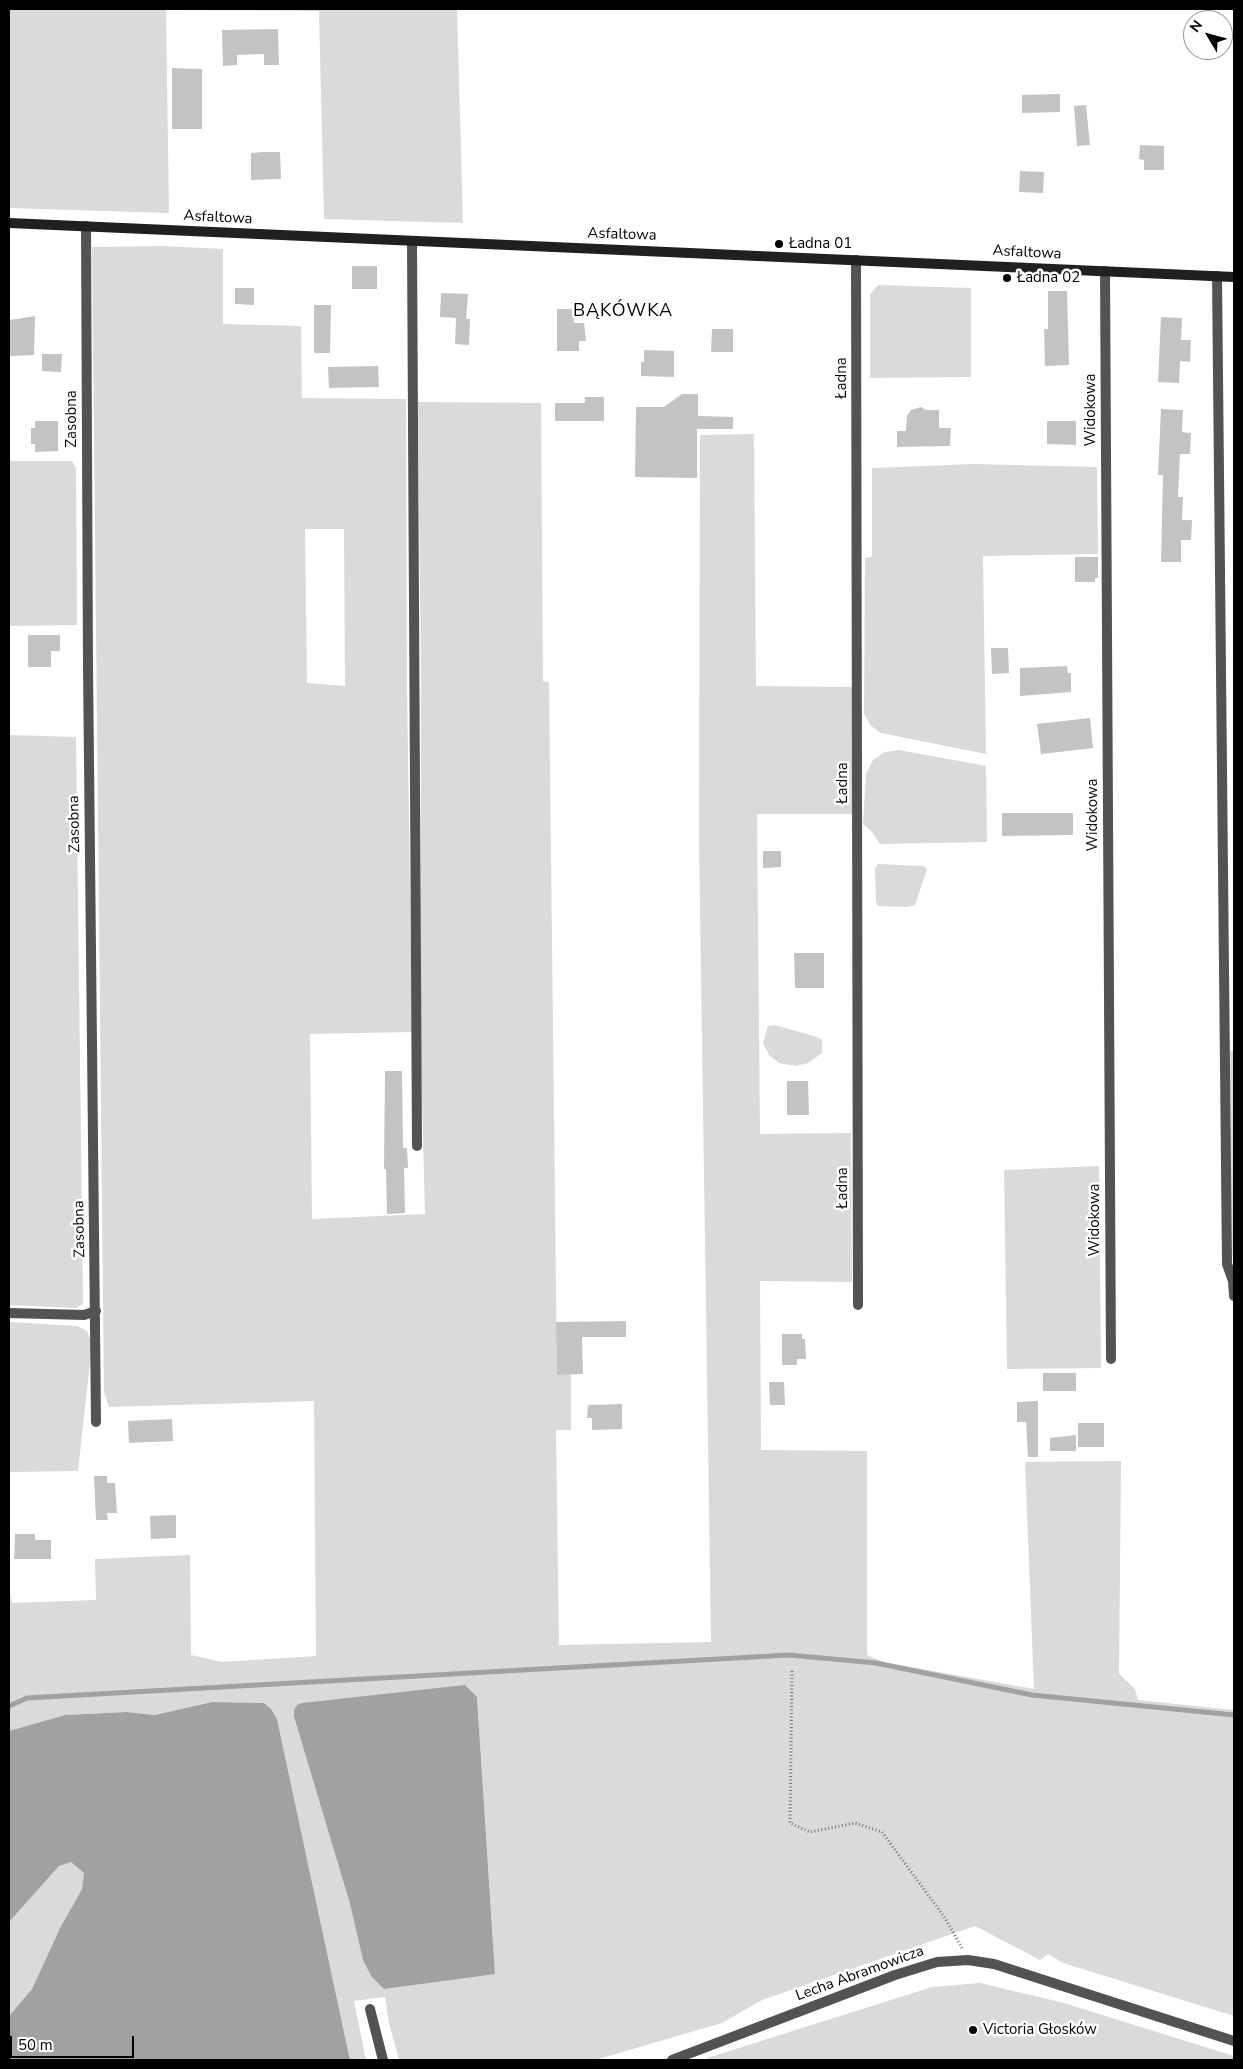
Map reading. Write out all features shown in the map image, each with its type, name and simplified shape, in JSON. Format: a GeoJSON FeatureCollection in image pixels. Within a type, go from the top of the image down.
{"type":"FeatureCollection","features":[{"type":"Feature","properties":{"kind":"street","name":"Asfaltowa"},"geometry":{"type":"LineString","coordinates":[[9,223],[1234,277]]}},
{"type":"Feature","properties":{"kind":"street","name":"Zasobna"},"geometry":{"type":"LineString","coordinates":[[86,226],[88,667],[96,1422]]}},
{"type":"Feature","properties":{"kind":"street"},"geometry":{"type":"LineString","coordinates":[[412,242],[417,1146]]}},
{"type":"Feature","properties":{"kind":"street","name":"Ładna"},"geometry":{"type":"LineString","coordinates":[[856,260],[858,1305]]}},
{"type":"Feature","properties":{"kind":"street","name":"Widokowa"},"geometry":{"type":"LineString","coordinates":[[1105,271],[1111,1359]]}},
{"type":"Feature","properties":{"kind":"street"},"geometry":{"type":"LineString","coordinates":[[1217,276],[1227,1264],[1233,1281],[1234,1296]]}},
{"type":"Feature","properties":{"kind":"street"},"geometry":{"type":"LineString","coordinates":[[9,1313],[84,1315],[96,1311]]}},
{"type":"Feature","properties":{"kind":"street","name":"Lecha Abramowicza"},"geometry":{"type":"LineString","coordinates":[[672,2060],[895,1975],[937,1962],[968,1960],[994,1964],[1234,2041]]}},
{"type":"Feature","properties":{"kind":"street"},"geometry":{"type":"LineString","coordinates":[[370,2009],[383,2060]]}},
{"type":"Feature","properties":{"kind":"path"},"geometry":{"type":"LineString","coordinates":[[792,1671],[790,1823],[810,1832],[856,1823],[882,1832],[945,1918],[968,1960]]}},
{"type":"Feature","properties":{"kind":"shaded area"},"geometry":{"type":"Polygon","coordinates":[[[9,9],[457,9],[463,223],[324,219],[319,11],[166,10],[169,213],[9,208],[9,9]]]}},
{"type":"Feature","properties":{"kind":"shaded area"},"geometry":{"type":"Polygon","coordinates":[[[163,246],[223,249],[223,324],[301,326],[302,398],[406,399],[407,686],[412,1032],[310,1034],[312,1219],[425,1214],[421,1060],[421,683],[418,402],[541,403],[543,681],[549,682],[557,1374],[571,1375],[571,1430],[556,1430],[559,1645],[711,1642],[699,841],[700,435],[754,434],[756,686],[852,687],[852,814],[757,814],[760,1134],[851,1133],[852,1282],[760,1281],[761,1450],[867,1451],[867,1655],[883,1662],[1034,1689],[1025,1462],[1121,1461],[1119,1674],[1135,1689],[1138,1700],[1234,1710],[1234,2016],[1063,1963],[1048,1954],[1040,1960],[975,1926],[762,2000],[722,2023],[595,2060],[399,2060],[389,2023],[385,1997],[354,2001],[366,2060],[350,2060],[277,1719],[264,1703],[212,1702],[155,1715],[127,1712],[65,1715],[9,1731],[9,1588],[12,1603],[96,1600],[95,1559],[190,1555],[191,1655],[222,1662],[316,1656],[314,1401],[109,1407],[104,1392],[92,247],[163,246]],[[305,529],[307,683],[345,686],[344,529],[305,529]],[[477,1697],[294,1710],[294,1718],[350,1904],[363,1960],[371,1976],[495,1973],[477,1697]]]}},
{"type":"Feature","properties":{"kind":"shaded area"},"geometry":{"type":"Polygon","coordinates":[[[878,285],[971,288],[971,377],[870,378],[870,294],[878,285]]]}},
{"type":"Feature","properties":{"kind":"shaded area"},"geometry":{"type":"Polygon","coordinates":[[[9,461],[72,461],[76,468],[77,625],[9,626],[9,461]]]}},
{"type":"Feature","properties":{"kind":"shaded area"},"geometry":{"type":"Polygon","coordinates":[[[973,464],[1097,467],[1098,554],[983,556],[986,754],[881,733],[871,726],[864,714],[865,558],[872,557],[872,468],[973,464]]]}},
{"type":"Feature","properties":{"kind":"shaded area"},"geometry":{"type":"Polygon","coordinates":[[[9,735],[76,737],[83,1304],[76,1308],[9,1305],[9,735]]]}},
{"type":"Feature","properties":{"kind":"shaded area"},"geometry":{"type":"Polygon","coordinates":[[[899,750],[986,766],[987,842],[880,844],[872,832],[863,824],[866,774],[873,760],[885,752],[899,750]]]}},
{"type":"Feature","properties":{"kind":"shaded area"},"geometry":{"type":"Polygon","coordinates":[[[878,864],[923,866],[927,869],[915,905],[907,907],[878,906],[876,902],[875,869],[878,864]]]}},
{"type":"Feature","properties":{"kind":"shaded area"},"geometry":{"type":"Polygon","coordinates":[[[775,1025],[817,1037],[822,1040],[822,1053],[808,1063],[796,1066],[779,1063],[769,1055],[763,1043],[768,1026],[775,1025]]]}},
{"type":"Feature","properties":{"kind":"shaded area"},"geometry":{"type":"Polygon","coordinates":[[[1230,1051],[1234,1051],[1234,1259],[1232,1254],[1230,1051]]]}},
{"type":"Feature","properties":{"kind":"shaded area"},"geometry":{"type":"Polygon","coordinates":[[[1099,1166],[1101,1368],[1007,1369],[1004,1170],[1099,1166]]]}},
{"type":"Feature","properties":{"kind":"shaded area"},"geometry":{"type":"Polygon","coordinates":[[[9,1322],[77,1326],[87,1331],[92,1344],[78,1471],[9,1472],[9,1322]]]}},
{"type":"Feature","properties":{"kind":"shaded area"},"geometry":{"type":"Polygon","coordinates":[[[465,1685],[477,1697],[495,1974],[384,1989],[371,1976],[363,1960],[350,1904],[294,1717],[294,1710],[297,1705],[302,1703],[465,1685]]]}},
{"type":"Feature","properties":{"kind":"shaded area"},"geometry":{"type":"Polygon","coordinates":[[[212,1702],[264,1703],[271,1709],[277,1719],[350,2060],[9,2060],[9,2016],[32,1989],[60,1928],[82,1889],[84,1873],[71,1862],[59,1866],[9,1922],[9,1731],[65,1715],[127,1712],[155,1715],[212,1702]]]}},
{"type":"Feature","properties":{"kind":"shaded area"},"geometry":{"type":"Polygon","coordinates":[[[71,1861],[84,1873],[82,1889],[60,1928],[32,1989],[9,2016],[9,1922],[59,1866],[71,1861]]]}},
{"type":"Feature","properties":{"kind":"shaded area","name":"Victoria Głosków"},"geometry":{"type":"Polygon","coordinates":[[[980,1983],[1064,2003],[1234,2056],[1234,2060],[709,2060],[707,2058],[932,1987],[980,1983]]]}},
{"type":"Feature","properties":{"kind":"building"},"geometry":{"type":"Polygon","coordinates":[[[278,29],[279,65],[264,65],[264,54],[237,55],[237,65],[223,66],[222,30],[278,29]]]}},
{"type":"Feature","properties":{"kind":"building"},"geometry":{"type":"Polygon","coordinates":[[[172,68],[202,69],[202,129],[172,129],[172,68]]]}},
{"type":"Feature","properties":{"kind":"building"},"geometry":{"type":"Polygon","coordinates":[[[1060,94],[1060,112],[1022,113],[1022,95],[1060,94]]]}},
{"type":"Feature","properties":{"kind":"building"},"geometry":{"type":"Polygon","coordinates":[[[1086,105],[1090,145],[1077,146],[1074,106],[1086,105]]]}},
{"type":"Feature","properties":{"kind":"building"},"geometry":{"type":"Polygon","coordinates":[[[1140,145],[1164,146],[1164,170],[1144,170],[1144,160],[1139,159],[1140,145]]]}},
{"type":"Feature","properties":{"kind":"building"},"geometry":{"type":"Polygon","coordinates":[[[280,152],[281,179],[251,180],[251,153],[280,152]]]}},
{"type":"Feature","properties":{"kind":"building"},"geometry":{"type":"Polygon","coordinates":[[[1020,171],[1044,172],[1043,193],[1019,192],[1020,171]]]}},
{"type":"Feature","properties":{"kind":"building"},"geometry":{"type":"Polygon","coordinates":[[[352,266],[377,266],[377,289],[352,289],[352,266]]]}},
{"type":"Feature","properties":{"kind":"building"},"geometry":{"type":"Polygon","coordinates":[[[235,288],[254,288],[254,305],[235,304],[235,288]]]}},
{"type":"Feature","properties":{"kind":"building"},"geometry":{"type":"Polygon","coordinates":[[[1048,291],[1067,291],[1069,365],[1045,366],[1044,329],[1048,329],[1048,291]]]}},
{"type":"Feature","properties":{"kind":"building"},"geometry":{"type":"Polygon","coordinates":[[[441,293],[468,294],[466,319],[470,319],[469,345],[455,344],[456,318],[440,317],[441,293]]]}},
{"type":"Feature","properties":{"kind":"building"},"geometry":{"type":"Polygon","coordinates":[[[314,305],[331,305],[330,353],[314,353],[314,305]]]}},
{"type":"Feature","properties":{"kind":"building"},"geometry":{"type":"Polygon","coordinates":[[[557,309],[574,309],[574,323],[584,323],[586,341],[579,341],[579,351],[557,351],[557,309]]]}},
{"type":"Feature","properties":{"kind":"building"},"geometry":{"type":"Polygon","coordinates":[[[35,316],[34,355],[10,356],[10,320],[35,316]]]}},
{"type":"Feature","properties":{"kind":"building"},"geometry":{"type":"Polygon","coordinates":[[[1161,317],[1182,318],[1181,340],[1191,340],[1190,362],[1180,361],[1179,383],[1158,382],[1161,317]]]}},
{"type":"Feature","properties":{"kind":"building"},"geometry":{"type":"Polygon","coordinates":[[[712,329],[733,329],[733,352],[711,352],[712,329]]]}},
{"type":"Feature","properties":{"kind":"building"},"geometry":{"type":"Polygon","coordinates":[[[644,350],[674,351],[674,377],[641,376],[641,362],[644,362],[644,350]]]}},
{"type":"Feature","properties":{"kind":"building"},"geometry":{"type":"Polygon","coordinates":[[[42,354],[62,354],[61,372],[42,371],[42,354]]]}},
{"type":"Feature","properties":{"kind":"building"},"geometry":{"type":"Polygon","coordinates":[[[378,366],[379,387],[329,388],[328,367],[378,366]]]}},
{"type":"Feature","properties":{"kind":"building"},"geometry":{"type":"Polygon","coordinates":[[[682,394],[698,394],[698,416],[733,417],[733,429],[697,429],[697,478],[635,477],[636,407],[664,407],[682,394]]]}},
{"type":"Feature","properties":{"kind":"building"},"geometry":{"type":"Polygon","coordinates":[[[585,397],[604,397],[604,421],[555,421],[555,403],[585,403],[585,397]]]}},
{"type":"Feature","properties":{"kind":"building"},"geometry":{"type":"Polygon","coordinates":[[[921,407],[926,410],[939,410],[939,428],[951,428],[950,446],[897,447],[897,431],[906,431],[907,416],[911,410],[921,407]]]}},
{"type":"Feature","properties":{"kind":"building"},"geometry":{"type":"Polygon","coordinates":[[[1161,409],[1183,410],[1182,432],[1191,433],[1190,454],[1180,454],[1178,497],[1183,497],[1182,520],[1192,520],[1191,540],[1181,540],[1181,562],[1161,562],[1163,475],[1158,475],[1161,409]]]}},
{"type":"Feature","properties":{"kind":"building"},"geometry":{"type":"Polygon","coordinates":[[[35,421],[58,421],[58,451],[35,452],[35,444],[31,444],[31,428],[35,428],[35,421]]]}},
{"type":"Feature","properties":{"kind":"building"},"geometry":{"type":"Polygon","coordinates":[[[1047,421],[1076,421],[1076,445],[1047,444],[1047,421]]]}},
{"type":"Feature","properties":{"kind":"building"},"geometry":{"type":"Polygon","coordinates":[[[1075,557],[1098,557],[1098,578],[1095,578],[1095,582],[1075,582],[1075,557]]]}},
{"type":"Feature","properties":{"kind":"building"},"geometry":{"type":"Polygon","coordinates":[[[28,635],[60,635],[60,651],[51,651],[51,667],[28,667],[28,635]]]}},
{"type":"Feature","properties":{"kind":"building"},"geometry":{"type":"Polygon","coordinates":[[[991,648],[1008,648],[1009,673],[992,674],[991,648]]]}},
{"type":"Feature","properties":{"kind":"building"},"geometry":{"type":"Polygon","coordinates":[[[1067,666],[1068,673],[1071,673],[1071,692],[1020,696],[1020,668],[1067,666]]]}},
{"type":"Feature","properties":{"kind":"building"},"geometry":{"type":"Polygon","coordinates":[[[1090,718],[1093,748],[1041,754],[1037,724],[1090,718]]]}},
{"type":"Feature","properties":{"kind":"building"},"geometry":{"type":"Polygon","coordinates":[[[1002,813],[1073,813],[1073,835],[1002,836],[1002,813]]]}},
{"type":"Feature","properties":{"kind":"building"},"geometry":{"type":"Polygon","coordinates":[[[763,851],[781,851],[781,867],[763,868],[763,851]]]}},
{"type":"Feature","properties":{"kind":"building"},"geometry":{"type":"Polygon","coordinates":[[[794,953],[824,953],[824,988],[795,988],[794,953]]]}},
{"type":"Feature","properties":{"kind":"building"},"geometry":{"type":"Polygon","coordinates":[[[385,1071],[402,1071],[403,1148],[407,1148],[408,1168],[404,1168],[405,1213],[387,1214],[386,1169],[384,1169],[385,1071]]]}},
{"type":"Feature","properties":{"kind":"building"},"geometry":{"type":"Polygon","coordinates":[[[787,1081],[808,1081],[809,1115],[787,1115],[787,1081]]]}},
{"type":"Feature","properties":{"kind":"building"},"geometry":{"type":"Polygon","coordinates":[[[626,1321],[626,1337],[582,1337],[583,1374],[557,1375],[556,1322],[626,1321]]]}},
{"type":"Feature","properties":{"kind":"building"},"geometry":{"type":"Polygon","coordinates":[[[782,1334],[802,1334],[802,1339],[805,1339],[806,1359],[797,1359],[797,1365],[782,1365],[782,1334]]]}},
{"type":"Feature","properties":{"kind":"building"},"geometry":{"type":"Polygon","coordinates":[[[1043,1373],[1076,1373],[1076,1391],[1043,1391],[1043,1373]]]}},
{"type":"Feature","properties":{"kind":"building"},"geometry":{"type":"Polygon","coordinates":[[[769,1382],[784,1382],[785,1405],[770,1405],[769,1382]]]}},
{"type":"Feature","properties":{"kind":"building"},"geometry":{"type":"Polygon","coordinates":[[[1038,1401],[1038,1457],[1028,1457],[1026,1422],[1017,1422],[1017,1402],[1038,1401]]]}},
{"type":"Feature","properties":{"kind":"building"},"geometry":{"type":"Polygon","coordinates":[[[622,1404],[622,1429],[592,1430],[592,1418],[587,1418],[588,1405],[622,1404]]]}},
{"type":"Feature","properties":{"kind":"building"},"geometry":{"type":"Polygon","coordinates":[[[172,1419],[173,1441],[129,1443],[128,1421],[172,1419]]]}},
{"type":"Feature","properties":{"kind":"building"},"geometry":{"type":"Polygon","coordinates":[[[1078,1423],[1104,1423],[1104,1447],[1078,1447],[1078,1423]]]}},
{"type":"Feature","properties":{"kind":"building"},"geometry":{"type":"Polygon","coordinates":[[[1076,1435],[1076,1451],[1050,1451],[1050,1438],[1076,1435]]]}},
{"type":"Feature","properties":{"kind":"building"},"geometry":{"type":"Polygon","coordinates":[[[94,1476],[107,1476],[107,1483],[115,1483],[117,1513],[107,1513],[108,1520],[96,1520],[94,1476]]]}},
{"type":"Feature","properties":{"kind":"building"},"geometry":{"type":"Polygon","coordinates":[[[176,1515],[176,1538],[151,1539],[150,1516],[176,1515]]]}},
{"type":"Feature","properties":{"kind":"building"},"geometry":{"type":"Polygon","coordinates":[[[15,1534],[35,1534],[35,1540],[51,1540],[51,1559],[14,1559],[15,1534]]]}},
{"type":"Feature","properties":{"kind":"waterway"},"geometry":{"type":"LineString","coordinates":[[9,1706],[27,1698],[789,1655],[876,1663],[1032,1695],[1234,1715]]}},
{"type":"Feature","properties":{"kind":"place","name":"Ładna 01"},"geometry":{"type":"Point","coordinates":[779,244]}},
{"type":"Feature","properties":{"kind":"place","name":"Ładna 02"},"geometry":{"type":"Point","coordinates":[1007,278]}},
{"type":"Feature","properties":{"kind":"place","name":"Victoria Głosków"},"geometry":{"type":"Point","coordinates":[973,2030]}},
{"type":"Feature","properties":{"kind":"district","name":"BĄKÓWKA"},"geometry":{"type":"Point","coordinates":[623,312]}}]}
